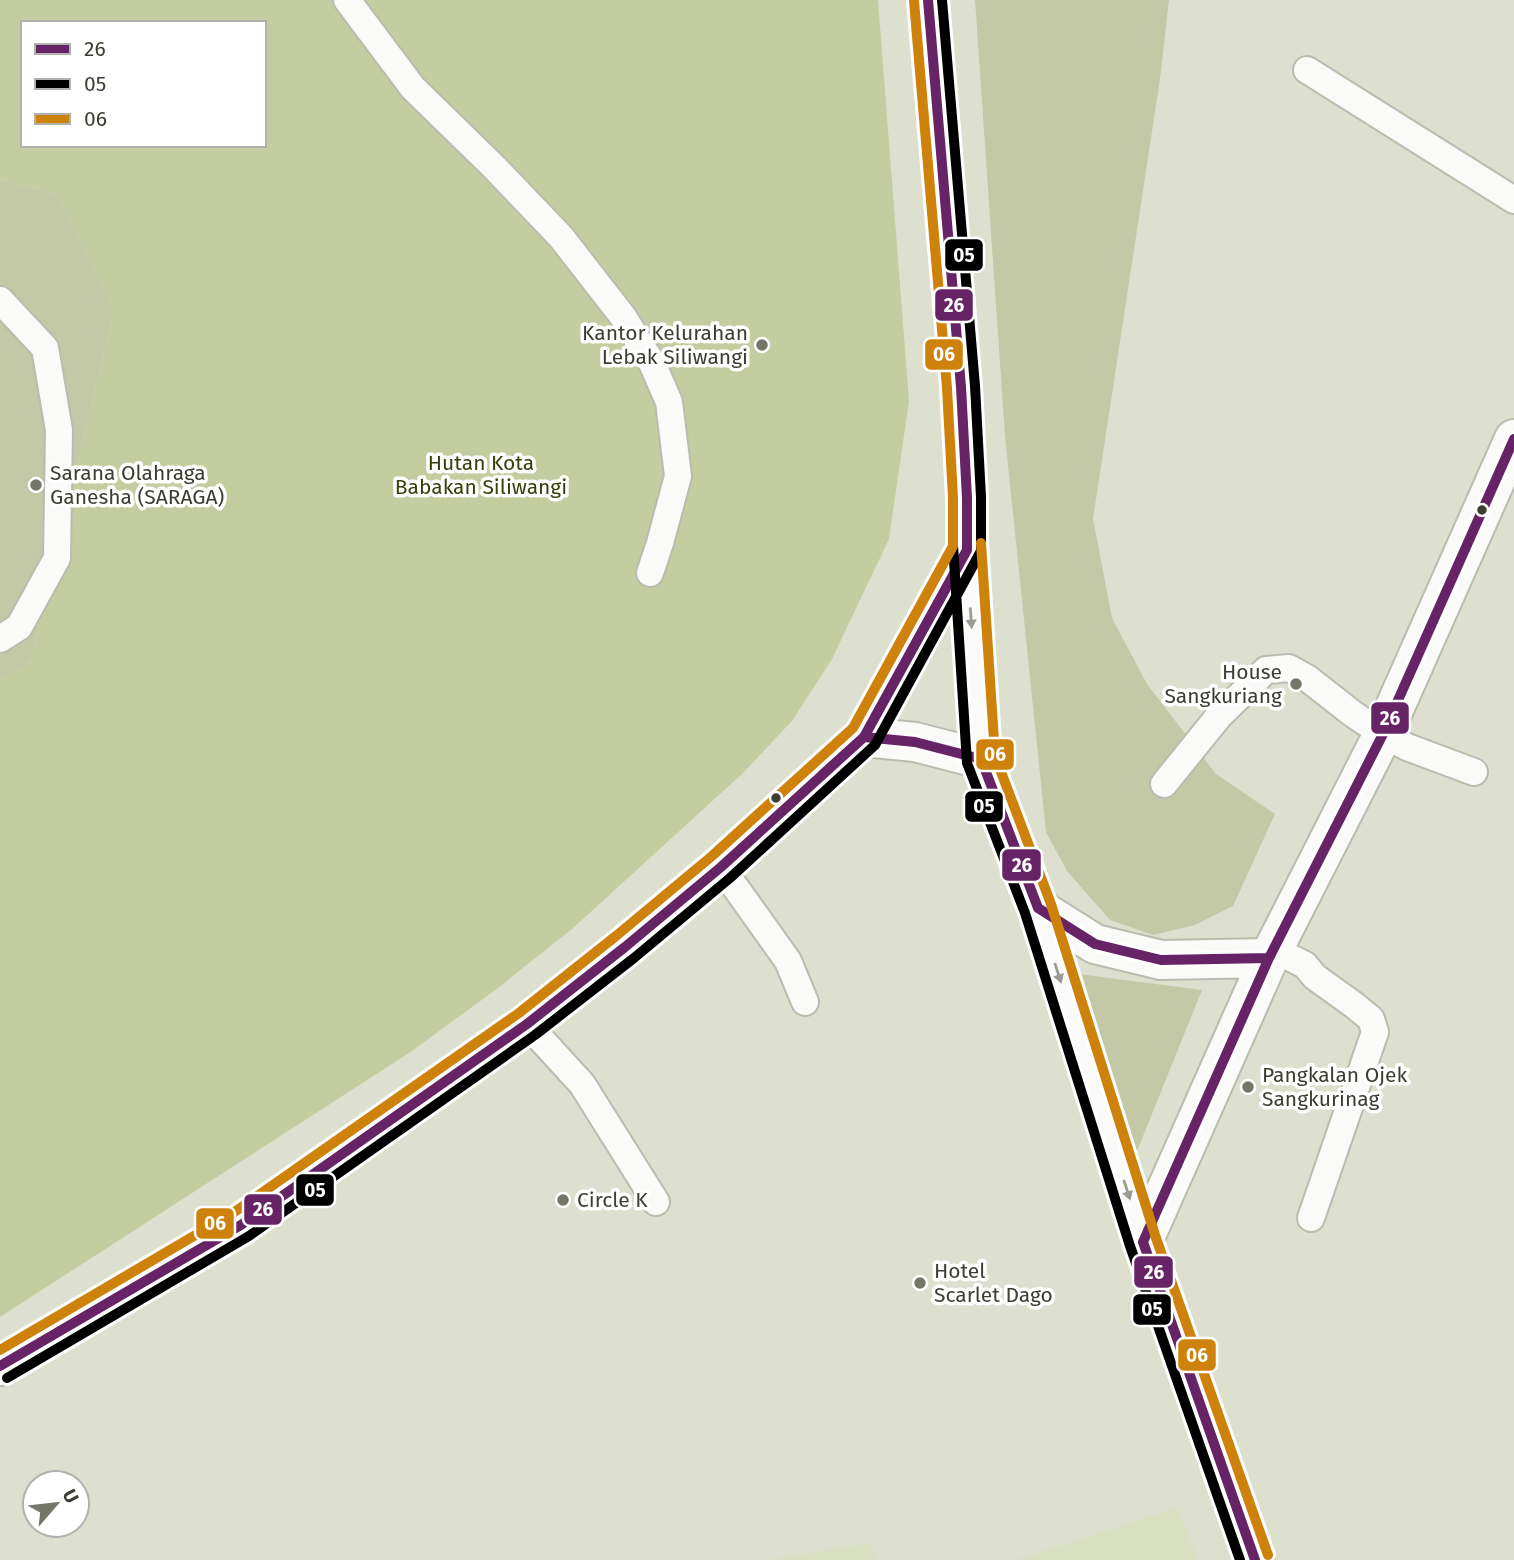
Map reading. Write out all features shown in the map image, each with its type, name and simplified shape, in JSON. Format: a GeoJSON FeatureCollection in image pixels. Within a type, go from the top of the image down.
{"type":"FeatureCollection","features":[{"type":"Feature","properties":{"kind":"main road"},"geometry":{"type":"LineString","coordinates":[[929,0],[961,387],[967,550],[981,759],[1038,908],[1143,1241],[1255,1560]]}},
{"type":"Feature","properties":{"kind":"main road"},"geometry":{"type":"LineString","coordinates":[[1143,1241],[1271,954],[1383,734],[1514,439]]}},
{"type":"Feature","properties":{"kind":"main road"},"geometry":{"type":"LineString","coordinates":[[0,1366],[241,1225],[527,1024],[721,867],[864,737],[967,550]]}},
{"type":"Feature","properties":{"kind":"main road"},"geometry":{"type":"LineString","coordinates":[[864,737],[915,742],[981,759]]}},
{"type":"Feature","properties":{"kind":"main road"},"geometry":{"type":"LineString","coordinates":[[1038,908],[1095,944],[1161,960],[1271,954]]}},
{"type":"Feature","properties":{"kind":"lane"},"geometry":{"type":"LineString","coordinates":[[347,0],[413,88],[561,237],[624,318],[652,363],[669,402],[678,476],[650,573]]}},
{"type":"Feature","properties":{"kind":"lane"},"geometry":{"type":"LineString","coordinates":[[1307,70],[1514,200]]}},
{"type":"Feature","properties":{"kind":"lane"},"geometry":{"type":"LineString","coordinates":[[0,300],[45,348],[59,430],[57,558],[19,627],[0,639]]}},
{"type":"Feature","properties":{"kind":"lane"},"geometry":{"type":"LineString","coordinates":[[1164,784],[1219,716],[1266,670],[1289,668],[1307,678],[1383,734],[1408,747],[1474,772]]}},
{"type":"Feature","properties":{"kind":"lane"},"geometry":{"type":"LineString","coordinates":[[721,867],[788,961],[805,1002]]}},
{"type":"Feature","properties":{"kind":"lane"},"geometry":{"type":"LineString","coordinates":[[1271,954],[1305,965],[1315,977],[1371,1019],[1375,1032],[1311,1218]]}},
{"type":"Feature","properties":{"kind":"lane"},"geometry":{"type":"LineString","coordinates":[[527,1024],[582,1084],[656,1202]]}},
{"type":"Feature","properties":{"kind":"shaded area"},"geometry":{"type":"Polygon","coordinates":[[[975,0],[1169,0],[1160,79],[1093,519],[1112,618],[1147,684],[1216,774],[1275,814],[1233,906],[1195,925],[1153,935],[1110,920],[1067,871],[1046,832],[1005,436],[975,0]]]}},
{"type":"Feature","properties":{"kind":"shaded area","name":"Sarana Olahraga Ganesha (SARAGA)"},"geometry":{"type":"Polygon","coordinates":[[[0,179],[57,194],[114,310],[31,661],[0,682],[0,179]]]}},
{"type":"Feature","properties":{"kind":"shaded area"},"geometry":{"type":"Polygon","coordinates":[[[1063,972],[1202,990],[1129,1171],[1063,972]]]}},
{"type":"Feature","properties":{"kind":"shaded area"},"geometry":{"type":"Polygon","coordinates":[[[1177,1508],[1198,1560],[1015,1560],[1177,1508]]]}},
{"type":"Feature","properties":{"kind":"shaded area"},"geometry":{"type":"Polygon","coordinates":[[[869,1543],[876,1560],[771,1560],[869,1543]]]}},
{"type":"Feature","properties":{"kind":"green space","name":"Hutan Kota Babakan Siliwangi"},"geometry":{"type":"Polygon","coordinates":[[[0,0],[878,0],[909,401],[889,539],[832,659],[792,721],[743,773],[572,929],[494,991],[409,1053],[0,1317],[0,682],[31,661],[114,310],[57,194],[0,179],[0,0]]]}},
{"type":"Feature","properties":{"kind":"transit line","name":"26"},"geometry":{"type":"LineString","coordinates":[[0,1366],[241,1225],[527,1024],[721,867],[864,737],[967,550],[961,387],[928,0]]}},
{"type":"Feature","properties":{"kind":"transit line","name":"05"},"geometry":{"type":"LineString","coordinates":[[7,1378],[249,1236],[535,1035],[634,958],[730,878],[875,745],[981,551],[975,386],[942,0]]}},
{"type":"Feature","properties":{"kind":"transit line","name":"06"},"geometry":{"type":"LineString","coordinates":[[0,1350],[233,1213],[519,1013],[712,856],[853,728],[953,546],[947,388],[914,1]]}},
{"type":"Feature","properties":{"kind":"transit line","name":"26"},"geometry":{"type":"LineString","coordinates":[[1255,1560],[1143,1242],[1269,958],[1383,734],[1514,439]]}},
{"type":"Feature","properties":{"kind":"transit line","name":"06"},"geometry":{"type":"LineString","coordinates":[[981,543],[995,756],[1051,904],[1156,1238],[1268,1555]]}},
{"type":"Feature","properties":{"kind":"transit line","name":"05"},"geometry":{"type":"LineString","coordinates":[[953,545],[967,763],[1025,913],[1130,1246],[1240,1560]]}},
{"type":"Feature","properties":{"kind":"transit line","name":"26"},"geometry":{"type":"LineString","coordinates":[[822,775],[864,737],[915,742],[981,759],[1038,908],[1095,944],[1161,960],[1269,958]]}},
{"type":"Feature","properties":{"kind":"place","name":"Kantor Kelurahan Lebak Siliwangi"},"geometry":{"type":"Point","coordinates":[762,345]}},
{"type":"Feature","properties":{"kind":"place","name":"Sarana Olahraga Ganesha (SARAGA)"},"geometry":{"type":"Point","coordinates":[36,485]}},
{"type":"Feature","properties":{"kind":"place","name":"House Sangkuriang"},"geometry":{"type":"Point","coordinates":[1296,684]}},
{"type":"Feature","properties":{"kind":"place","name":"Pangkalan Ojek Sangkurinag"},"geometry":{"type":"Point","coordinates":[1248,1087]}},
{"type":"Feature","properties":{"kind":"place","name":"Circle K"},"geometry":{"type":"Point","coordinates":[563,1200]}},
{"type":"Feature","properties":{"kind":"place","name":"Hotel Scarlet Dago"},"geometry":{"type":"Point","coordinates":[920,1283]}}]}
